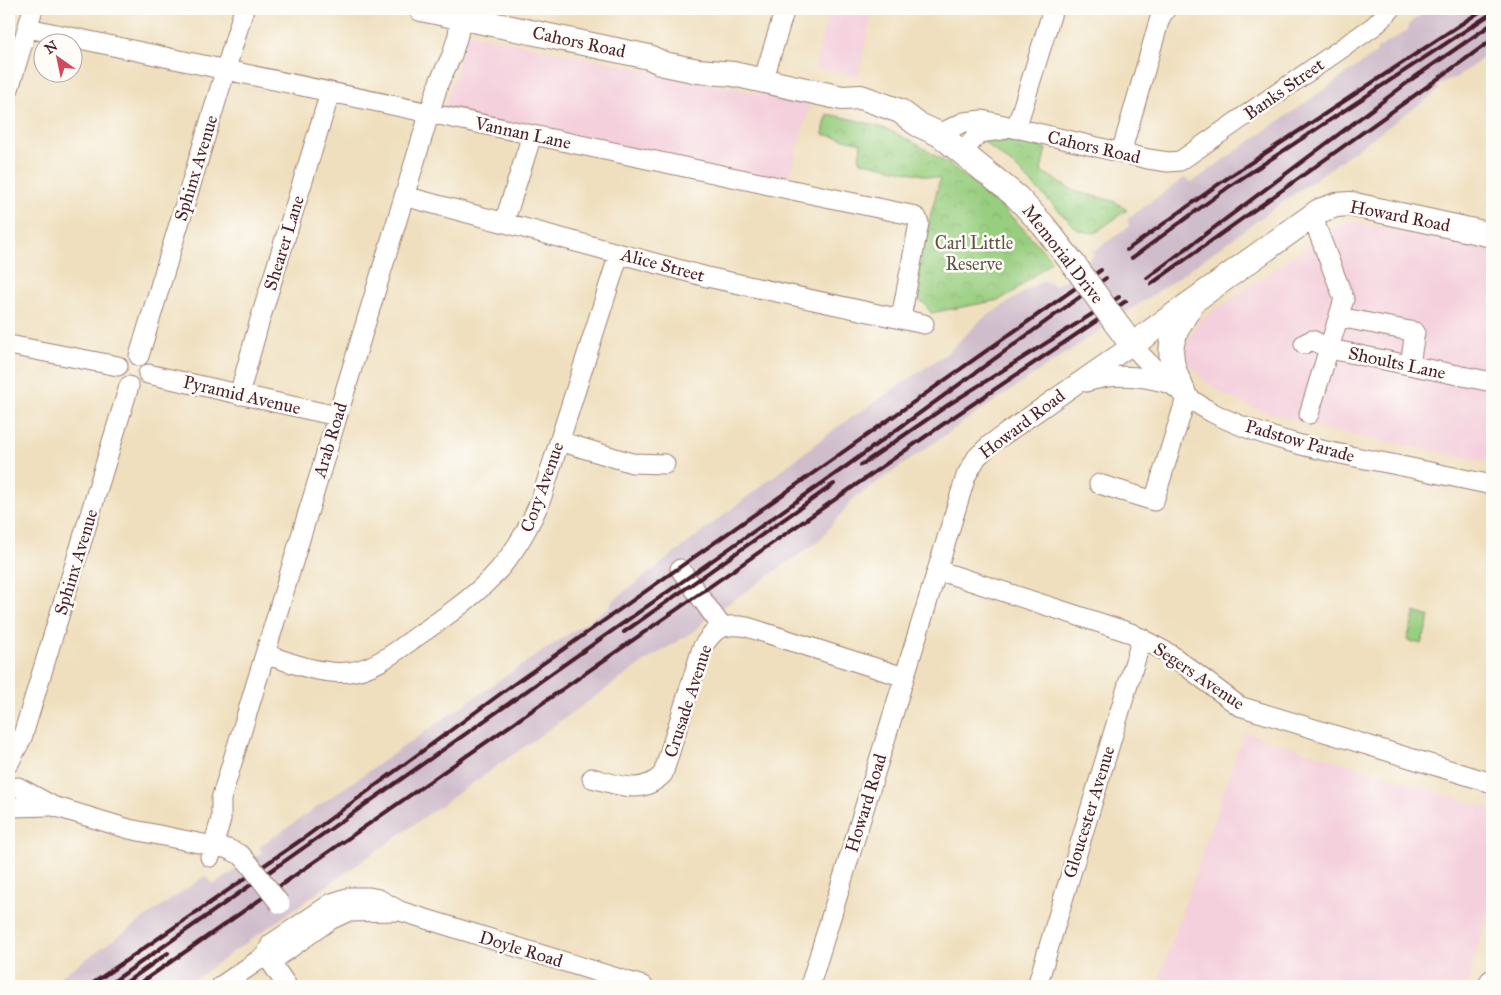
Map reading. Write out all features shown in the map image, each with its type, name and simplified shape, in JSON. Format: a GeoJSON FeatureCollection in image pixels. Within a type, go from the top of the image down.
{"type":"FeatureCollection","features":[{"type":"Feature","properties":{"kind":"main road","name":"Cahors Road"},"geometry":{"type":"LineString","coordinates":[[421,9],[460,13],[649,56],[666,56],[718,66],[733,74],[842,98],[861,97],[900,110],[917,124],[939,134]]}},
{"type":"Feature","properties":{"kind":"main road","name":"Memorial Drive"},"geometry":{"type":"LineString","coordinates":[[939,134],[1032,212],[1078,270],[1132,345]]}},
{"type":"Feature","properties":{"kind":"main road","name":"Howard Road"},"geometry":{"type":"LineString","coordinates":[[1132,345],[1314,215],[1336,205],[1350,204],[1492,235]]}},
{"type":"Feature","properties":{"kind":"main road"},"geometry":{"type":"LineString","coordinates":[[1182,391],[1172,365],[1171,344],[1177,327],[1196,300]]}},
{"type":"Feature","properties":{"kind":"main road"},"geometry":{"type":"LineString","coordinates":[[1491,986],[1492,982]]}},
{"type":"Feature","properties":{"kind":"street"},"geometry":{"type":"LineString","coordinates":[[9,89],[33,9]]}},
{"type":"Feature","properties":{"kind":"street","name":"Sphinx Avenue"},"geometry":{"type":"LineString","coordinates":[[139,356],[244,9]]}},
{"type":"Feature","properties":{"kind":"street"},"geometry":{"type":"LineString","coordinates":[[763,81],[785,9]]}},
{"type":"Feature","properties":{"kind":"street"},"geometry":{"type":"LineString","coordinates":[[1016,129],[1052,9]]}},
{"type":"Feature","properties":{"kind":"street"},"geometry":{"type":"LineString","coordinates":[[1121,153],[1160,18],[1166,9]]}},
{"type":"Feature","properties":{"kind":"street","name":"Banks Street"},"geometry":{"type":"LineString","coordinates":[[1172,162],[1180,161],[1193,153],[1374,26],[1392,9]]}},
{"type":"Feature","properties":{"kind":"street","name":"Arab Road"},"geometry":{"type":"LineString","coordinates":[[205,850],[221,819],[221,799],[429,113],[439,82],[452,55],[458,35],[460,13]]}},
{"type":"Feature","properties":{"kind":"street","name":"Vannan Lane"},"geometry":{"type":"LineString","coordinates":[[28,28],[918,218],[919,223],[901,318]]}},
{"type":"Feature","properties":{"kind":"street","name":"Shearer Lane"},"geometry":{"type":"LineString","coordinates":[[239,395],[330,93]]}},
{"type":"Feature","properties":{"kind":"street","name":"Cahors Road"},"geometry":{"type":"LineString","coordinates":[[939,134],[956,125],[972,120],[997,122],[1016,129],[1121,153],[1172,162]]}},
{"type":"Feature","properties":{"kind":"street","name":"Cahors Road"},"geometry":{"type":"LineString","coordinates":[[962,152],[975,136],[984,131],[1016,129]]}},
{"type":"Feature","properties":{"kind":"street"},"geometry":{"type":"LineString","coordinates":[[504,223],[532,135]]}},
{"type":"Feature","properties":{"kind":"street","name":"Alice Street"},"geometry":{"type":"LineString","coordinates":[[404,196],[707,277],[924,324]]}},
{"type":"Feature","properties":{"kind":"street"},"geometry":{"type":"LineString","coordinates":[[1309,414],[1344,298],[1317,230],[1314,215]]}},
{"type":"Feature","properties":{"kind":"street","name":"Cory Avenue"},"geometry":{"type":"LineString","coordinates":[[265,654],[318,671],[335,672],[365,668],[390,656],[454,611],[491,580],[522,541],[542,496],[592,345],[619,254]]}},
{"type":"Feature","properties":{"kind":"street"},"geometry":{"type":"LineString","coordinates":[[1339,317],[1415,332],[1410,365]]}},
{"type":"Feature","properties":{"kind":"street","name":"Shoults Lane"},"geometry":{"type":"LineString","coordinates":[[1304,344],[1312,340],[1330,348],[1492,382]]}},
{"type":"Feature","properties":{"kind":"street"},"geometry":{"type":"LineString","coordinates":[[9,345],[118,366]]}},
{"type":"Feature","properties":{"kind":"street","name":"Howard Road"},"geometry":{"type":"LineString","coordinates":[[810,984],[966,476],[977,457],[992,443],[1132,345]]}},
{"type":"Feature","properties":{"kind":"street","name":"Padstow Parade"},"geometry":{"type":"LineString","coordinates":[[1132,345],[1143,358],[1182,391],[1222,417],[1291,442],[1492,485]]}},
{"type":"Feature","properties":{"kind":"street"},"geometry":{"type":"LineString","coordinates":[[134,355],[139,356],[147,364],[148,374],[143,382],[129,386],[118,376],[118,366],[124,358],[134,355]]}},
{"type":"Feature","properties":{"kind":"street","name":"Pyramid Avenue"},"geometry":{"type":"LineString","coordinates":[[148,374],[337,416]]}},
{"type":"Feature","properties":{"kind":"street"},"geometry":{"type":"LineString","coordinates":[[1073,386],[1117,375],[1150,378],[1182,391],[1154,501],[1099,484]]}},
{"type":"Feature","properties":{"kind":"street","name":"Sphinx Avenue"},"geometry":{"type":"LineString","coordinates":[[10,808],[18,800],[15,784],[22,738],[129,386]]}},
{"type":"Feature","properties":{"kind":"street"},"geometry":{"type":"LineString","coordinates":[[559,441],[632,463],[665,464]]}},
{"type":"Feature","properties":{"kind":"street"},"geometry":{"type":"LineString","coordinates":[[680,569],[722,626]]}},
{"type":"Feature","properties":{"kind":"street","name":"Segers Avenue"},"geometry":{"type":"LineString","coordinates":[[937,570],[1119,628],[1142,638],[1170,654],[1238,706],[1492,783]]}},
{"type":"Feature","properties":{"kind":"street","name":"Crusade Avenue"},"geometry":{"type":"LineString","coordinates":[[592,778],[627,788],[642,788],[655,782],[663,774],[702,648],[710,635],[722,626],[747,627],[904,678]]}},
{"type":"Feature","properties":{"kind":"street","name":"Gloucester Avenue"},"geometry":{"type":"LineString","coordinates":[[1036,986],[1142,638]]}},
{"type":"Feature","properties":{"kind":"street","name":"Sphinx Avenue"},"geometry":{"type":"LineString","coordinates":[[9,764],[22,738]]}},
{"type":"Feature","properties":{"kind":"street"},"geometry":{"type":"LineString","coordinates":[[15,784],[53,806],[129,829],[159,845],[241,855],[280,904],[300,933]]}},
{"type":"Feature","properties":{"kind":"street"},"geometry":{"type":"LineString","coordinates":[[10,808],[53,806]]}},
{"type":"Feature","properties":{"kind":"street","name":"Doyle Road"},"geometry":{"type":"LineString","coordinates":[[221,986],[266,955],[271,944],[300,933],[323,908],[350,897],[379,899],[400,912],[601,980],[643,986]]}},
{"type":"Feature","properties":{"kind":"street"},"geometry":{"type":"LineString","coordinates":[[266,955],[287,986]]}},
{"type":"Feature","properties":{"kind":"shaded area"},"geometry":{"type":"Polygon","coordinates":[[[829,9],[858,9],[872,13],[858,77],[815,67],[829,9]]]}},
{"type":"Feature","properties":{"kind":"shaded area"},"geometry":{"type":"Polygon","coordinates":[[[1430,9],[1492,9],[1492,52],[1457,77],[1438,85],[1439,90],[1176,279],[853,499],[819,541],[706,619],[696,630],[647,660],[185,986],[47,986],[205,876],[214,885],[262,852],[259,847],[504,677],[611,606],[610,603],[836,428],[946,354],[981,320],[1043,280],[1054,286],[1066,280],[1094,255],[1092,252],[1129,227],[1128,218],[1184,178],[1192,182],[1376,53],[1377,49],[1408,30],[1410,23],[1430,9]]]}},
{"type":"Feature","properties":{"kind":"shaded area"},"geometry":{"type":"Polygon","coordinates":[[[468,33],[810,104],[788,184],[443,111],[468,33]]]}},
{"type":"Feature","properties":{"kind":"shaded area"},"geometry":{"type":"Polygon","coordinates":[[[1352,221],[1492,252],[1492,463],[1324,429],[1260,410],[1223,394],[1204,380],[1188,363],[1186,344],[1199,321],[1334,228],[1352,221]]]}},
{"type":"Feature","properties":{"kind":"shaded area"},"geometry":{"type":"Polygon","coordinates":[[[1244,732],[1492,809],[1492,899],[1467,986],[1157,986],[1244,732]]]}},
{"type":"Feature","properties":{"kind":"green space","name":"Carl Little Reserve"},"geometry":{"type":"Polygon","coordinates":[[[827,114],[886,129],[933,154],[997,203],[1052,261],[1012,293],[999,300],[931,313],[924,303],[914,298],[926,233],[940,179],[859,161],[861,143],[823,134],[827,114]]]}},
{"type":"Feature","properties":{"kind":"green space"},"geometry":{"type":"Polygon","coordinates":[[[988,136],[1046,148],[1041,171],[1074,191],[1114,201],[1127,210],[1095,233],[1079,231],[1014,166],[985,143],[984,139],[988,136]]]}},
{"type":"Feature","properties":{"kind":"green space"},"geometry":{"type":"Polygon","coordinates":[[[1415,612],[1430,617],[1421,644],[1407,640],[1415,612]]]}},
{"type":"Feature","properties":{"kind":"railway"},"geometry":{"type":"LineString","coordinates":[[1127,250],[1223,181],[1484,9]]}},
{"type":"Feature","properties":{"kind":"railway"},"geometry":{"type":"LineString","coordinates":[[1132,258],[1230,186],[1492,13]]}},
{"type":"Feature","properties":{"kind":"railway"},"geometry":{"type":"LineString","coordinates":[[1147,278],[1415,77],[1492,24]]}},
{"type":"Feature","properties":{"kind":"railway"},"geometry":{"type":"LineString","coordinates":[[1151,284],[1492,40]]}},
{"type":"Feature","properties":{"kind":"railway"},"geometry":{"type":"LineString","coordinates":[[89,986],[304,838],[507,689],[1101,270]]}},
{"type":"Feature","properties":{"kind":"railway"},"geometry":{"type":"LineString","coordinates":[[107,986],[848,465],[1106,278]]}},
{"type":"Feature","properties":{"kind":"railway"},"geometry":{"type":"LineString","coordinates":[[861,465],[948,405],[1119,297]]}},
{"type":"Feature","properties":{"kind":"railway"},"geometry":{"type":"LineString","coordinates":[[136,986],[952,418],[1126,301]]}},
{"type":"Feature","properties":{"kind":"railway"},"geometry":{"type":"LineString","coordinates":[[624,632],[834,484]]}},
{"type":"Feature","properties":{"kind":"railway"},"geometry":{"type":"LineString","coordinates":[[121,986],[168,953]]}}]}
